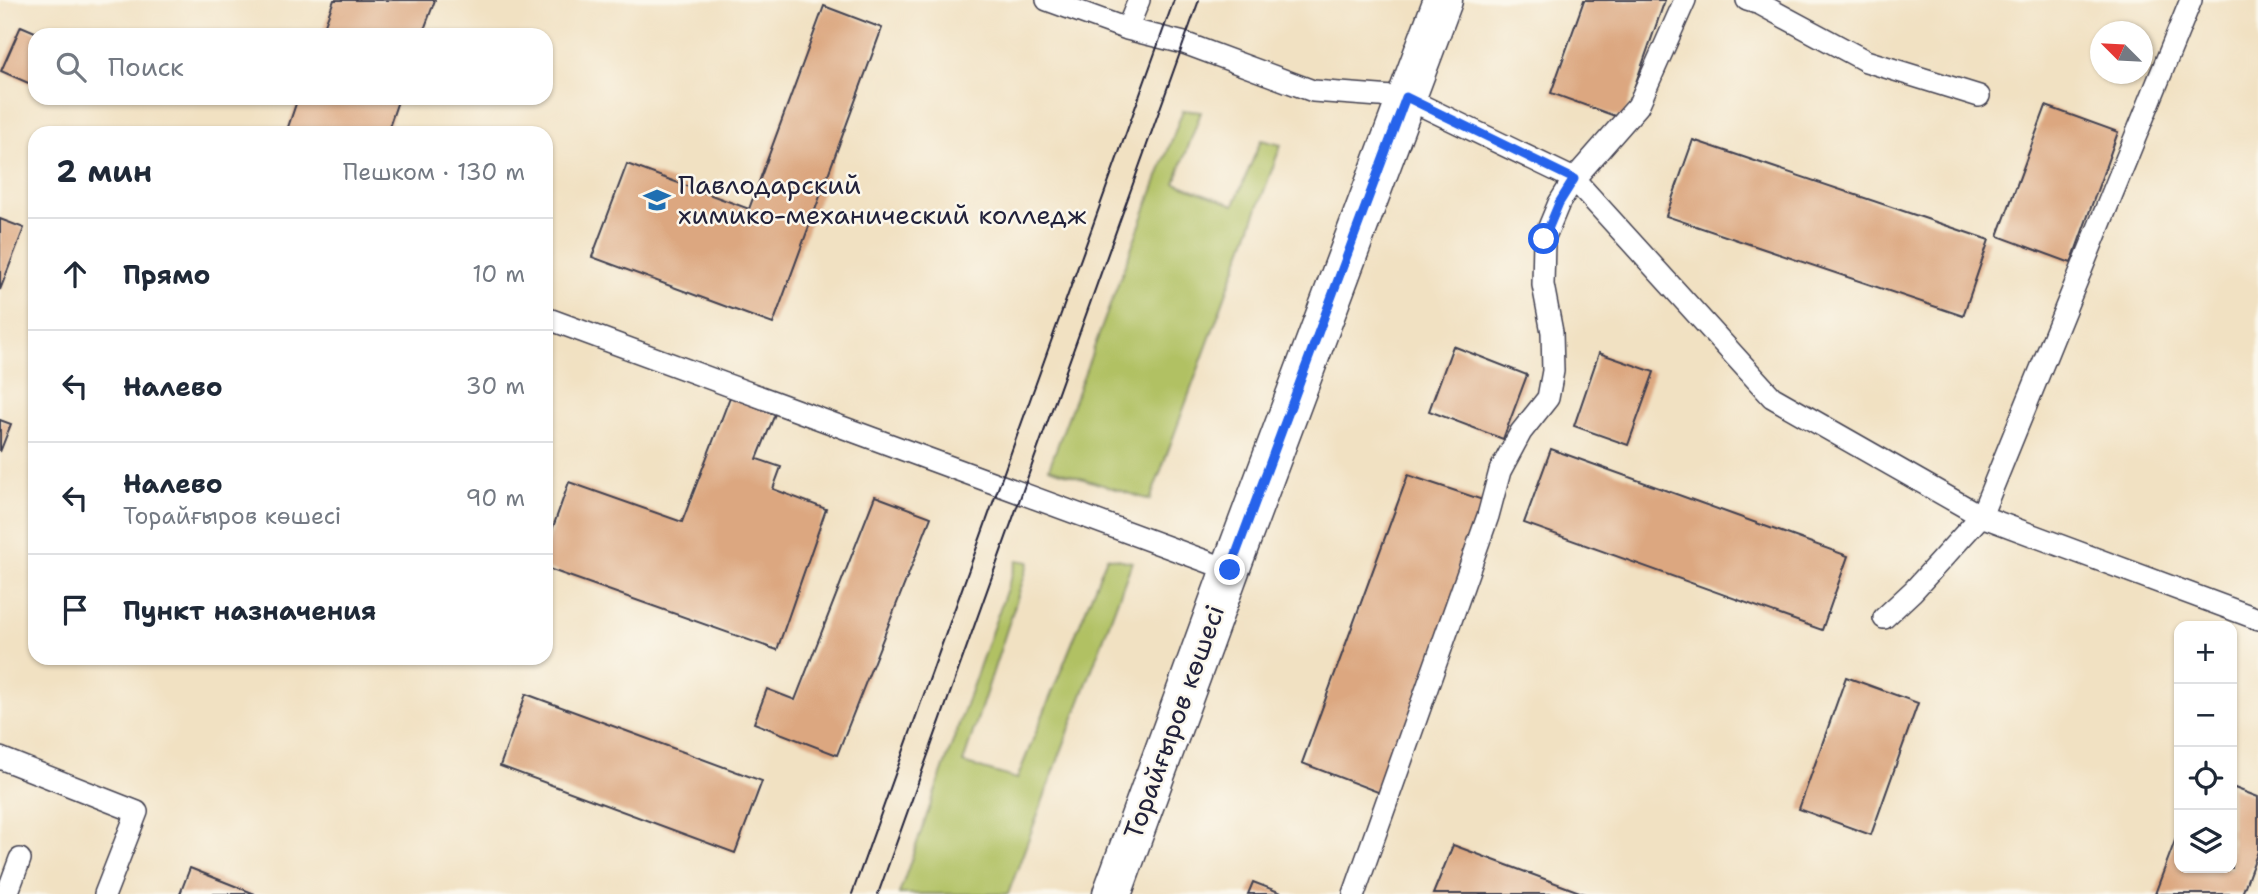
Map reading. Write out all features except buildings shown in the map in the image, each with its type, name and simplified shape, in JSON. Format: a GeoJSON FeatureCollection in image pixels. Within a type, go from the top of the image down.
{"type":"FeatureCollection","features":[{"type":"Feature","properties":{"kind":"main road","name":"Торайғыров көшесі"},"geometry":{"type":"LineString","coordinates":[[1112,894],[1443,0]]}},
{"type":"Feature","properties":{"kind":"lane"},"geometry":{"type":"LineString","coordinates":[[1046,0],[1127,29],[1184,43],[1313,91],[1406,97],[1574,179],[1772,397],[1981,516],[2258,619]]}},
{"type":"Feature","properties":{"kind":"lane"},"geometry":{"type":"LineString","coordinates":[[1127,29],[1139,0]]}},
{"type":"Feature","properties":{"kind":"lane"},"geometry":{"type":"LineString","coordinates":[[1353,894],[1488,516],[1500,471],[1521,432],[1548,398],[1553,371],[1552,332],[1543,285],[1544,239],[1559,203],[1574,179],[1638,106],[1685,0]]}},
{"type":"Feature","properties":{"kind":"lane"},"geometry":{"type":"LineString","coordinates":[[1747,0],[1760,4],[1866,61],[1979,96]]}},
{"type":"Feature","properties":{"kind":"lane"},"geometry":{"type":"LineString","coordinates":[[1884,618],[1913,591],[1981,516],[2191,0]]}},
{"type":"Feature","properties":{"kind":"lane"},"geometry":{"type":"LineString","coordinates":[[553,321],[1230,570]]}},
{"type":"Feature","properties":{"kind":"lane"},"geometry":{"type":"LineString","coordinates":[[0,758],[137,812],[105,894]]}},
{"type":"Feature","properties":{"kind":"lane"},"geometry":{"type":"LineString","coordinates":[[7,894],[20,859]]}},
{"type":"Feature","properties":{"kind":"green space"},"geometry":{"type":"Polygon","coordinates":[[[1183,110],[1201,112],[1175,183],[1234,205],[1261,140],[1281,145],[1150,500],[1049,468],[1183,110]]]}},
{"type":"Feature","properties":{"kind":"green space"},"geometry":{"type":"Polygon","coordinates":[[[1107,557],[1132,562],[1008,894],[899,894],[1017,560],[1029,562],[963,763],[1017,779],[1107,557]]]}},
{"type":"Feature","properties":{"kind":"tram line"},"geometry":{"type":"LineString","coordinates":[[852,894],[1174,0]]}},
{"type":"Feature","properties":{"kind":"tram line"},"geometry":{"type":"LineString","coordinates":[[878,894],[1199,0]]}},
{"type":"Feature","properties":{"kind":"place","name":"Павлодарский химико-механический колледж"},"geometry":{"type":"Point","coordinates":[657,200]}},
{"type":"Feature","properties":{"kind":"route"},"geometry":{"type":"LineString","coordinates":[[1230,570],[1406,97],[1574,179],[1559,203],[1544,239]]}}]}
